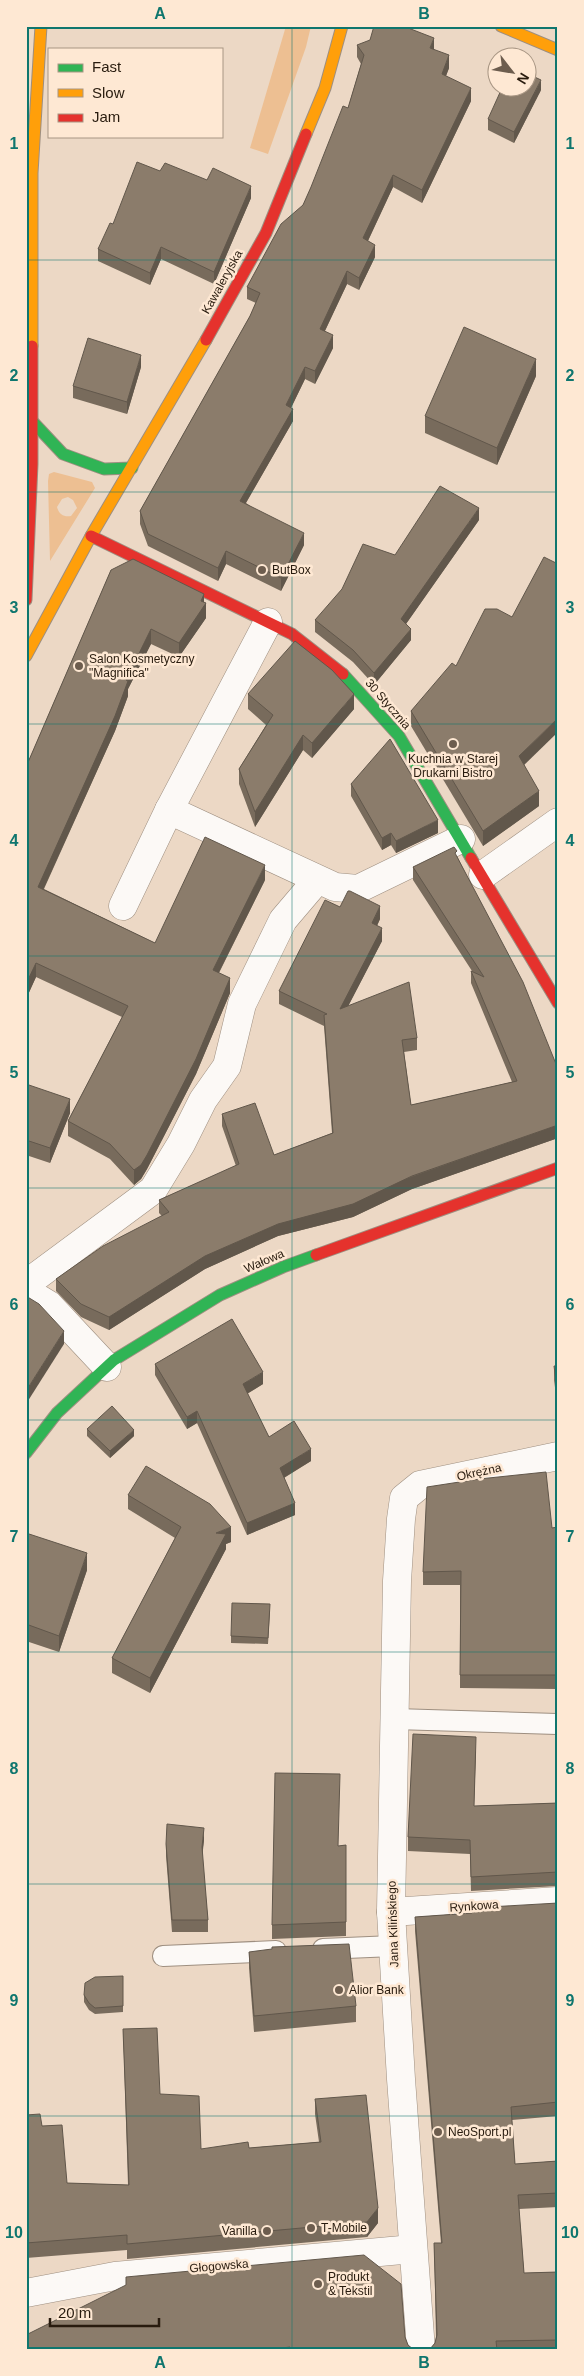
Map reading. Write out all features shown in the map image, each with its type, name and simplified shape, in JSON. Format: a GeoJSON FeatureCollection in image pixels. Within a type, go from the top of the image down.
{"type":"FeatureCollection","features":[{"type":"Feature","properties":{"kind":"street"},"geometry":{"type":"LineString","coordinates":[[26,600],[32,421],[29,249],[31,74],[41,26]]}},
{"type":"Feature","properties":{"kind":"street","name":"Kawaleryjska"},"geometry":{"type":"LineString","coordinates":[[26,656],[91,536],[266,233],[325,88],[342,26]]}},
{"type":"Feature","properties":{"kind":"street"},"geometry":{"type":"LineString","coordinates":[[501,26],[558,50]]}},
{"type":"Feature","properties":{"kind":"street"},"geometry":{"type":"LineString","coordinates":[[32,421],[63,454],[104,469],[132,468]]}},
{"type":"Feature","properties":{"kind":"street","name":"30 Stycznia"},"geometry":{"type":"LineString","coordinates":[[91,536],[292,634],[343,674],[400,736],[558,1003]]}},
{"type":"Feature","properties":{"kind":"street"},"geometry":{"type":"LineString","coordinates":[[123,906],[169,810],[268,622]]}},
{"type":"Feature","properties":{"kind":"street"},"geometry":{"type":"LineString","coordinates":[[169,810],[317,880],[336,887],[358,889],[462,839]]}},
{"type":"Feature","properties":{"kind":"street"},"geometry":{"type":"LineString","coordinates":[[483,874],[558,822]]}},
{"type":"Feature","properties":{"kind":"street"},"geometry":{"type":"LineString","coordinates":[[26,1284],[153,1190],[181,1144],[203,1100],[227,1066],[242,1004],[283,920],[317,880]]}},
{"type":"Feature","properties":{"kind":"street","name":"Wałowa"},"geometry":{"type":"LineString","coordinates":[[26,1453],[57,1413],[107,1367],[155,1334],[220,1295],[282,1267],[558,1168]]}},
{"type":"Feature","properties":{"kind":"street"},"geometry":{"type":"LineString","coordinates":[[26,1291],[49,1305],[107,1367]]}},
{"type":"Feature","properties":{"kind":"street","name":"Okrężna"},"geometry":{"type":"LineString","coordinates":[[404,1498],[420,1485],[558,1456]]}},
{"type":"Feature","properties":{"kind":"street","name":"Jana Kilińskiego"},"geometry":{"type":"LineString","coordinates":[[404,1498],[397,1580],[391,1912],[421,2350]]}},
{"type":"Feature","properties":{"kind":"street","name":"Rynkowa"},"geometry":{"type":"LineString","coordinates":[[391,1912],[558,1900]]}},
{"type":"Feature","properties":{"kind":"street","name":"Głogowska"},"geometry":{"type":"LineString","coordinates":[[26,2293],[115,2276],[413,2249]]}},
{"type":"Feature","properties":{"kind":"lane"},"geometry":{"type":"LineString","coordinates":[[395,1719],[557,1724]]}},
{"type":"Feature","properties":{"kind":"lane"},"geometry":{"type":"LineString","coordinates":[[162,1956],[393,1946]]}},
{"type":"Feature","properties":{"kind":"shaded area"},"geometry":{"type":"Polygon","coordinates":[[[286,26],[311,26],[306,47],[268,154],[250,148],[286,26]]]}},
{"type":"Feature","properties":{"kind":"shaded area"},"geometry":{"type":"Polygon","coordinates":[[[54,472],[92,482],[95,488],[50,561],[48,481],[49,474],[54,472]],[[68,497],[62,499],[57,507],[60,514],[71,516],[77,508],[73,500],[68,497]]]}},
{"type":"Feature","properties":{"kind":"building"},"geometry":{"type":"Polygon","coordinates":[[[374,26],[403,26],[434,38],[430,48],[449,55],[442,74],[471,88],[422,190],[393,175],[363,238],[375,245],[359,278],[347,271],[320,329],[333,335],[315,371],[305,367],[286,405],[293,409],[240,501],[304,533],[281,578],[226,551],[218,568],[148,534],[140,511],[250,316],[260,293],[247,287],[281,224],[303,205],[343,106],[348,108],[364,55],[357,45],[370,40],[374,26]]]}},
{"type":"Feature","properties":{"kind":"building"},"geometry":{"type":"Polygon","coordinates":[[[536,78],[541,80],[536,90],[536,78]]]}},
{"type":"Feature","properties":{"kind":"building"},"geometry":{"type":"Polygon","coordinates":[[[497,98],[532,98],[514,132],[488,119],[497,98]]]}},
{"type":"Feature","properties":{"kind":"building"},"geometry":{"type":"Polygon","coordinates":[[[137,162],[160,171],[165,163],[207,180],[213,168],[251,186],[214,272],[161,247],[150,273],[98,249],[110,223],[113,224],[137,162]]]}},
{"type":"Feature","properties":{"kind":"building"},"geometry":{"type":"Polygon","coordinates":[[[464,327],[536,359],[497,448],[425,416],[464,327]]]}},
{"type":"Feature","properties":{"kind":"building"},"geometry":{"type":"Polygon","coordinates":[[[88,338],[141,355],[127,402],[73,386],[88,338]]]}},
{"type":"Feature","properties":{"kind":"building"},"geometry":{"type":"Polygon","coordinates":[[[440,486],[479,508],[401,619],[411,629],[374,673],[353,650],[315,620],[342,589],[363,544],[395,555],[440,486]]]}},
{"type":"Feature","properties":{"kind":"building"},"geometry":{"type":"Polygon","coordinates":[[[544,557],[558,564],[558,718],[519,756],[539,791],[483,831],[411,711],[452,663],[456,666],[485,609],[497,609],[512,617],[544,557]]]}},
{"type":"Feature","properties":{"kind":"building"},"geometry":{"type":"Polygon","coordinates":[[[133,559],[204,594],[201,601],[206,603],[179,643],[151,629],[126,680],[128,681],[115,716],[38,887],[155,943],[205,837],[265,865],[213,970],[230,978],[196,1059],[147,1155],[141,1165],[134,1170],[110,1144],[68,1121],[128,1006],[36,963],[26,984],[26,767],[111,570],[133,559]]]}},
{"type":"Feature","properties":{"kind":"building"},"geometry":{"type":"Polygon","coordinates":[[[295,641],[332,670],[354,694],[312,743],[303,735],[255,812],[239,769],[273,715],[248,694],[295,641]]]}},
{"type":"Feature","properties":{"kind":"building"},"geometry":{"type":"Polygon","coordinates":[[[390,739],[438,820],[396,841],[391,833],[382,838],[351,784],[390,739]]]}},
{"type":"Feature","properties":{"kind":"building"},"geometry":{"type":"Polygon","coordinates":[[[454,847],[457,851],[455,853],[523,982],[558,1069],[558,1125],[412,1176],[353,1204],[278,1224],[205,1256],[109,1317],[81,1304],[56,1279],[103,1246],[169,1212],[159,1200],[239,1164],[222,1114],[255,1103],[274,1155],[333,1133],[324,1015],[327,1014],[279,991],[325,900],[340,907],[348,891],[350,891],[380,906],[372,923],[382,928],[340,1009],[409,982],[417,1038],[402,1040],[411,1105],[517,1081],[471,971],[484,977],[413,867],[454,847]]]}},
{"type":"Feature","properties":{"kind":"building"},"geometry":{"type":"Polygon","coordinates":[[[26,1084],[70,1099],[50,1148],[26,1140],[26,1084]]]}},
{"type":"Feature","properties":{"kind":"building"},"geometry":{"type":"Polygon","coordinates":[[[26,1296],[39,1304],[64,1331],[26,1391],[26,1296]]]}},
{"type":"Feature","properties":{"kind":"building"},"geometry":{"type":"Polygon","coordinates":[[[232,1319],[263,1372],[243,1384],[269,1437],[294,1421],[311,1449],[280,1468],[295,1503],[247,1523],[197,1411],[187,1417],[155,1364],[232,1319]]]}},
{"type":"Feature","properties":{"kind":"building"},"geometry":{"type":"Polygon","coordinates":[[[554,1366],[558,1366],[558,1396],[554,1366]]]}},
{"type":"Feature","properties":{"kind":"building"},"geometry":{"type":"Polygon","coordinates":[[[112,1406],[134,1430],[110,1451],[87,1429],[112,1406]]]}},
{"type":"Feature","properties":{"kind":"building"},"geometry":{"type":"Polygon","coordinates":[[[146,1466],[210,1504],[231,1527],[216,1533],[226,1534],[150,1678],[112,1658],[181,1527],[128,1495],[146,1466]]]}},
{"type":"Feature","properties":{"kind":"building"},"geometry":{"type":"Polygon","coordinates":[[[546,1472],[552,1528],[558,1527],[558,1675],[460,1675],[461,1571],[423,1572],[427,1487],[546,1472]]]}},
{"type":"Feature","properties":{"kind":"building"},"geometry":{"type":"Polygon","coordinates":[[[26,1533],[87,1553],[59,1636],[26,1624],[26,1533]]]}},
{"type":"Feature","properties":{"kind":"building"},"geometry":{"type":"Polygon","coordinates":[[[232,1603],[270,1604],[268,1638],[231,1636],[232,1603]]]}},
{"type":"Feature","properties":{"kind":"building"},"geometry":{"type":"Polygon","coordinates":[[[413,1734],[476,1737],[474,1806],[558,1803],[558,1872],[471,1877],[470,1840],[408,1837],[413,1734]]]}},
{"type":"Feature","properties":{"kind":"building"},"geometry":{"type":"Polygon","coordinates":[[[275,1773],[340,1774],[338,1846],[346,1845],[346,1922],[272,1925],[275,1773]]]}},
{"type":"Feature","properties":{"kind":"building"},"geometry":{"type":"Polygon","coordinates":[[[167,1824],[204,1828],[202,1847],[208,1920],[172,1920],[166,1844],[167,1824]]]}},
{"type":"Feature","properties":{"kind":"building"},"geometry":{"type":"Polygon","coordinates":[[[558,1903],[558,2102],[511,2107],[515,2164],[558,2161],[558,2193],[518,2195],[524,2273],[558,2272],[558,2340],[496,2341],[497,2350],[428,2350],[435,2343],[437,2335],[434,2243],[442,2243],[415,1917],[472,1913],[472,1908],[558,1903]]]}},
{"type":"Feature","properties":{"kind":"building"},"geometry":{"type":"Polygon","coordinates":[[[349,1944],[356,2006],[254,2016],[249,1952],[272,1949],[272,1947],[349,1944]]]}},
{"type":"Feature","properties":{"kind":"building"},"geometry":{"type":"Polygon","coordinates":[[[123,1976],[123,2006],[95,2008],[89,2003],[84,1995],[85,1983],[95,1977],[123,1976]]]}},
{"type":"Feature","properties":{"kind":"building"},"geometry":{"type":"Polygon","coordinates":[[[157,2028],[160,2094],[199,2096],[201,2149],[248,2142],[249,2148],[321,2142],[315,2099],[366,2095],[378,2208],[367,2222],[127,2244],[127,2235],[26,2243],[26,2115],[40,2114],[42,2126],[62,2125],[67,2183],[129,2185],[123,2029],[157,2028]]]}},
{"type":"Feature","properties":{"kind":"building"},"geometry":{"type":"Polygon","coordinates":[[[364,2255],[401,2284],[405,2337],[408,2345],[414,2350],[290,2350],[290,2347],[266,2350],[26,2350],[26,2335],[126,2285],[126,2277],[364,2255]]]}},
{"type":"Feature","properties":{"kind":"traffic: fast"},"geometry":{"type":"LineString","coordinates":[[32,421],[63,454],[104,469],[132,468]]}},
{"type":"Feature","properties":{"kind":"traffic: fast"},"geometry":{"type":"LineString","coordinates":[[343,674],[399,736],[471,858]]}},
{"type":"Feature","properties":{"kind":"traffic: fast"},"geometry":{"type":"LineString","coordinates":[[26,1453],[57,1413],[114,1360],[220,1295],[283,1267],[316,1255]]}},
{"type":"Feature","properties":{"kind":"traffic: slow"},"geometry":{"type":"LineString","coordinates":[[32,346],[32,173],[41,26]]}},
{"type":"Feature","properties":{"kind":"traffic: slow"},"geometry":{"type":"LineString","coordinates":[[306,134],[325,88],[342,26]]}},
{"type":"Feature","properties":{"kind":"traffic: slow"},"geometry":{"type":"LineString","coordinates":[[501,26],[558,50]]}},
{"type":"Feature","properties":{"kind":"traffic: slow"},"geometry":{"type":"LineString","coordinates":[[26,656],[91,536],[206,340]]}},
{"type":"Feature","properties":{"kind":"traffic: jam"},"geometry":{"type":"LineString","coordinates":[[206,340],[266,233],[306,134]]}},
{"type":"Feature","properties":{"kind":"traffic: jam"},"geometry":{"type":"LineString","coordinates":[[26,600],[32,464],[32,346]]}},
{"type":"Feature","properties":{"kind":"traffic: jam"},"geometry":{"type":"LineString","coordinates":[[91,536],[292,634],[343,674]]}},
{"type":"Feature","properties":{"kind":"traffic: jam"},"geometry":{"type":"LineString","coordinates":[[471,858],[558,1003]]}},
{"type":"Feature","properties":{"kind":"traffic: jam"},"geometry":{"type":"LineString","coordinates":[[316,1255],[558,1168]]}},
{"type":"Feature","properties":{"kind":"place","name":"ButBox"},"geometry":{"type":"Point","coordinates":[262,570]}},
{"type":"Feature","properties":{"kind":"place","name":"Salon Kosmetyczny \"Magnifica\""},"geometry":{"type":"Point","coordinates":[79,666]}},
{"type":"Feature","properties":{"kind":"place","name":"Kuchnia w Starej Drukarni Bistro"},"geometry":{"type":"Point","coordinates":[453,744]}},
{"type":"Feature","properties":{"kind":"place","name":"Alior Bank"},"geometry":{"type":"Point","coordinates":[339,1990]}},
{"type":"Feature","properties":{"kind":"place","name":"NeoSport.pl"},"geometry":{"type":"Point","coordinates":[438,2132]}},
{"type":"Feature","properties":{"kind":"place","name":"T-Mobile"},"geometry":{"type":"Point","coordinates":[311,2228]}},
{"type":"Feature","properties":{"kind":"place","name":"Vanilla"},"geometry":{"type":"Point","coordinates":[267,2231]}},
{"type":"Feature","properties":{"kind":"place","name":"Produkt & Tekstil"},"geometry":{"type":"Point","coordinates":[318,2284]}}]}
